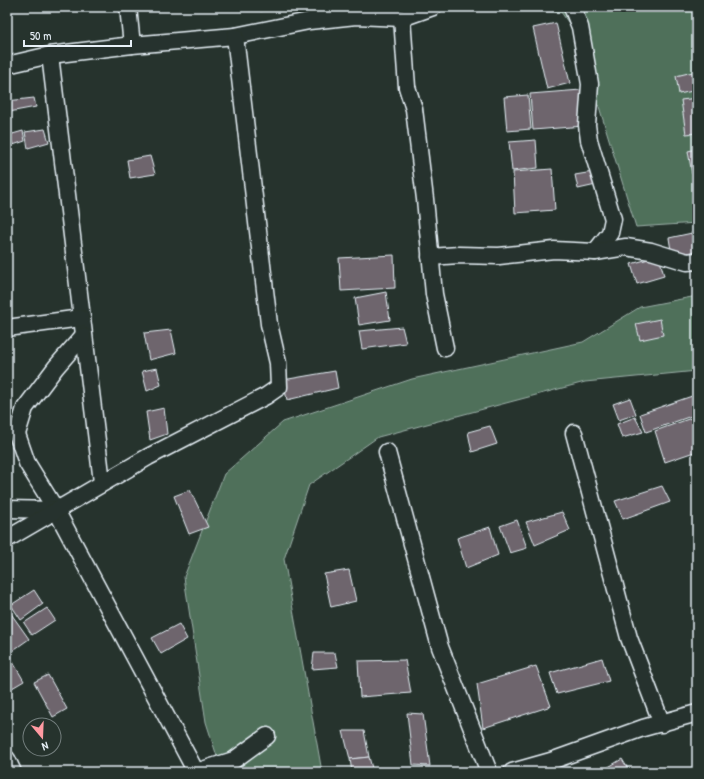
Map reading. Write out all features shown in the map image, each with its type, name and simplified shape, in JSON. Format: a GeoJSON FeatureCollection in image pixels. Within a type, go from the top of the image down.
{"type":"FeatureCollection","features":[{"type":"Feature","properties":{"kind":"street"},"geometry":{"type":"LineString","coordinates":[[128,7],[132,45]]}},
{"type":"Feature","properties":{"kind":"street"},"geometry":{"type":"LineString","coordinates":[[7,65],[50,55],[132,45],[235,36],[309,14],[402,18],[433,7]]}},
{"type":"Feature","properties":{"kind":"street"},"geometry":{"type":"LineString","coordinates":[[572,7],[580,27],[590,84],[587,125],[589,140],[613,219],[610,233],[595,252]]}},
{"type":"Feature","properties":{"kind":"street"},"geometry":{"type":"LineString","coordinates":[[402,18],[407,86],[414,110],[434,294],[445,348]]}},
{"type":"Feature","properties":{"kind":"street"},"geometry":{"type":"LineString","coordinates":[[7,539],[102,482],[266,396],[279,387],[278,363],[268,316],[235,36]]}},
{"type":"Feature","properties":{"kind":"street"},"geometry":{"type":"LineString","coordinates":[[50,55],[83,336],[102,482]]}},
{"type":"Feature","properties":{"kind":"street"},"geometry":{"type":"LineString","coordinates":[[430,258],[459,255],[499,256],[554,250],[595,252],[626,246],[651,251],[687,262],[697,260]]}},
{"type":"Feature","properties":{"kind":"street"},"geometry":{"type":"LineString","coordinates":[[7,328],[81,318]]}},
{"type":"Feature","properties":{"kind":"street"},"geometry":{"type":"LineString","coordinates":[[83,336],[25,408],[17,434],[27,463],[56,510],[196,772],[234,760],[267,736]]}},
{"type":"Feature","properties":{"kind":"street"},"geometry":{"type":"LineString","coordinates":[[574,433],[629,638],[662,724]]}},
{"type":"Feature","properties":{"kind":"street"},"geometry":{"type":"LineString","coordinates":[[387,452],[440,647],[489,772]]}},
{"type":"Feature","properties":{"kind":"street"},"geometry":{"type":"LineString","coordinates":[[7,509],[56,510]]}},
{"type":"Feature","properties":{"kind":"street"},"geometry":{"type":"LineString","coordinates":[[512,772],[551,761],[609,739],[697,713]]}},
{"type":"Feature","properties":{"kind":"street"},"geometry":{"type":"LineString","coordinates":[[7,759],[13,772]]}},
{"type":"Feature","properties":{"kind":"green space"},"geometry":{"type":"Polygon","coordinates":[[[500,7],[697,7],[697,223],[636,227],[577,35],[561,12],[500,10],[500,7]]]}},
{"type":"Feature","properties":{"kind":"green space"},"geometry":{"type":"Polygon","coordinates":[[[697,296],[697,371],[585,382],[378,437],[309,485],[284,559],[322,772],[222,772],[206,722],[184,577],[224,474],[283,422],[412,379],[583,342],[640,307],[697,296]]]}},
{"type":"Feature","properties":{"kind":"building"},"geometry":{"type":"Polygon","coordinates":[[[260,7],[289,7],[289,8],[260,11],[260,7]]]}},
{"type":"Feature","properties":{"kind":"building"},"geometry":{"type":"Polygon","coordinates":[[[556,23],[570,83],[547,89],[533,28],[556,23]]]}},
{"type":"Feature","properties":{"kind":"building"},"geometry":{"type":"Polygon","coordinates":[[[697,71],[697,90],[679,94],[676,76],[697,71]]]}},
{"type":"Feature","properties":{"kind":"building"},"geometry":{"type":"Polygon","coordinates":[[[581,90],[584,126],[533,130],[530,94],[581,90]]]}},
{"type":"Feature","properties":{"kind":"building"},"geometry":{"type":"Polygon","coordinates":[[[528,95],[531,129],[507,131],[504,97],[528,95]]]}},
{"type":"Feature","properties":{"kind":"building"},"geometry":{"type":"Polygon","coordinates":[[[34,98],[36,107],[9,112],[7,101],[34,98]]]}},
{"type":"Feature","properties":{"kind":"building"},"geometry":{"type":"Polygon","coordinates":[[[697,98],[697,133],[686,134],[681,100],[697,98]]]}},
{"type":"Feature","properties":{"kind":"building"},"geometry":{"type":"Polygon","coordinates":[[[45,129],[49,142],[28,148],[25,132],[45,129]]]}},
{"type":"Feature","properties":{"kind":"building"},"geometry":{"type":"Polygon","coordinates":[[[23,131],[25,141],[13,145],[9,135],[23,131]]]}},
{"type":"Feature","properties":{"kind":"building"},"geometry":{"type":"Polygon","coordinates":[[[7,134],[9,149],[7,150],[7,134]]]}},
{"type":"Feature","properties":{"kind":"building"},"geometry":{"type":"Polygon","coordinates":[[[536,140],[538,168],[512,171],[509,142],[536,140]]]}},
{"type":"Feature","properties":{"kind":"building"},"geometry":{"type":"Polygon","coordinates":[[[697,149],[697,173],[692,174],[688,151],[697,149]]]}},
{"type":"Feature","properties":{"kind":"building"},"geometry":{"type":"Polygon","coordinates":[[[150,156],[155,174],[130,178],[127,160],[150,156]]]}},
{"type":"Feature","properties":{"kind":"building"},"geometry":{"type":"Polygon","coordinates":[[[552,169],[555,210],[515,213],[513,172],[552,169]]]}},
{"type":"Feature","properties":{"kind":"building"},"geometry":{"type":"Polygon","coordinates":[[[593,172],[596,185],[578,189],[575,175],[593,172]]]}},
{"type":"Feature","properties":{"kind":"building"},"geometry":{"type":"Polygon","coordinates":[[[692,233],[696,251],[672,256],[669,238],[692,233]]]}},
{"type":"Feature","properties":{"kind":"building"},"geometry":{"type":"Polygon","coordinates":[[[394,255],[395,288],[341,291],[339,258],[394,255]]]}},
{"type":"Feature","properties":{"kind":"building"},"geometry":{"type":"Polygon","coordinates":[[[659,256],[664,276],[637,284],[631,264],[659,256]]]}},
{"type":"Feature","properties":{"kind":"building"},"geometry":{"type":"Polygon","coordinates":[[[386,292],[390,320],[359,325],[355,298],[386,292]]]}},
{"type":"Feature","properties":{"kind":"building"},"geometry":{"type":"Polygon","coordinates":[[[660,319],[663,335],[640,340],[636,324],[660,319]]]}},
{"type":"Feature","properties":{"kind":"building"},"geometry":{"type":"Polygon","coordinates":[[[402,327],[406,343],[362,349],[359,331],[402,327]]]}},
{"type":"Feature","properties":{"kind":"building"},"geometry":{"type":"Polygon","coordinates":[[[171,330],[176,353],[149,360],[144,333],[171,330]]]}},
{"type":"Feature","properties":{"kind":"building"},"geometry":{"type":"Polygon","coordinates":[[[157,368],[161,385],[147,391],[142,371],[157,368]]]}},
{"type":"Feature","properties":{"kind":"building"},"geometry":{"type":"Polygon","coordinates":[[[335,371],[338,388],[287,400],[283,380],[335,371]]]}},
{"type":"Feature","properties":{"kind":"building"},"geometry":{"type":"Polygon","coordinates":[[[695,395],[697,401],[697,414],[646,432],[640,414],[695,395]]]}},
{"type":"Feature","properties":{"kind":"building"},"geometry":{"type":"Polygon","coordinates":[[[630,398],[636,414],[619,420],[613,404],[630,398]]]}},
{"type":"Feature","properties":{"kind":"building"},"geometry":{"type":"Polygon","coordinates":[[[164,408],[167,434],[150,440],[146,412],[164,408]]]}},
{"type":"Feature","properties":{"kind":"building"},"geometry":{"type":"Polygon","coordinates":[[[697,416],[697,451],[665,462],[655,431],[697,416]]]}},
{"type":"Feature","properties":{"kind":"building"},"geometry":{"type":"Polygon","coordinates":[[[635,417],[643,432],[622,438],[617,424],[635,417]]]}},
{"type":"Feature","properties":{"kind":"building"},"geometry":{"type":"Polygon","coordinates":[[[490,426],[497,444],[472,452],[468,432],[490,426]]]}},
{"type":"Feature","properties":{"kind":"building"},"geometry":{"type":"Polygon","coordinates":[[[662,486],[670,502],[623,519],[615,501],[662,486]]]}},
{"type":"Feature","properties":{"kind":"building"},"geometry":{"type":"Polygon","coordinates":[[[190,490],[208,527],[189,534],[174,496],[190,490]]]}},
{"type":"Feature","properties":{"kind":"building"},"geometry":{"type":"Polygon","coordinates":[[[562,512],[570,530],[535,545],[526,522],[562,512]]]}},
{"type":"Feature","properties":{"kind":"building"},"geometry":{"type":"Polygon","coordinates":[[[517,520],[527,548],[510,553],[500,526],[517,520]]]}},
{"type":"Feature","properties":{"kind":"building"},"geometry":{"type":"Polygon","coordinates":[[[490,527],[498,555],[466,568],[457,538],[490,527]]]}},
{"type":"Feature","properties":{"kind":"building"},"geometry":{"type":"Polygon","coordinates":[[[349,570],[356,601],[331,607],[324,574],[349,570]]]}},
{"type":"Feature","properties":{"kind":"building"},"geometry":{"type":"Polygon","coordinates":[[[34,590],[43,604],[21,620],[11,605],[34,590]]]}},
{"type":"Feature","properties":{"kind":"building"},"geometry":{"type":"Polygon","coordinates":[[[7,608],[29,639],[12,651],[7,644],[7,608]]]}},
{"type":"Feature","properties":{"kind":"building"},"geometry":{"type":"Polygon","coordinates":[[[47,608],[55,620],[32,635],[24,623],[47,608]]]}},
{"type":"Feature","properties":{"kind":"building"},"geometry":{"type":"Polygon","coordinates":[[[179,624],[187,639],[161,654],[152,638],[179,624]]]}},
{"type":"Feature","properties":{"kind":"building"},"geometry":{"type":"Polygon","coordinates":[[[314,653],[335,653],[338,667],[312,669],[314,653]]]}},
{"type":"Feature","properties":{"kind":"building"},"geometry":{"type":"Polygon","coordinates":[[[10,657],[24,681],[7,691],[7,659],[10,657]]]}},
{"type":"Feature","properties":{"kind":"building"},"geometry":{"type":"Polygon","coordinates":[[[602,658],[609,681],[557,694],[550,673],[602,658]]]}},
{"type":"Feature","properties":{"kind":"building"},"geometry":{"type":"Polygon","coordinates":[[[405,660],[411,693],[360,697],[358,661],[405,660]]]}},
{"type":"Feature","properties":{"kind":"building"},"geometry":{"type":"Polygon","coordinates":[[[536,666],[551,706],[483,728],[477,684],[536,666]]]}},
{"type":"Feature","properties":{"kind":"building"},"geometry":{"type":"Polygon","coordinates":[[[48,675],[67,709],[53,717],[34,682],[48,675]]]}},
{"type":"Feature","properties":{"kind":"building"},"geometry":{"type":"Polygon","coordinates":[[[407,713],[423,714],[430,766],[413,765],[407,713]]]}},
{"type":"Feature","properties":{"kind":"building"},"geometry":{"type":"Polygon","coordinates":[[[343,731],[364,731],[369,757],[350,759],[343,731]]]}},
{"type":"Feature","properties":{"kind":"building"},"geometry":{"type":"Polygon","coordinates":[[[369,757],[373,772],[352,772],[350,759],[369,757]]]}},
{"type":"Feature","properties":{"kind":"building"},"geometry":{"type":"Polygon","coordinates":[[[622,759],[630,772],[600,772],[622,759]]]}}]}
